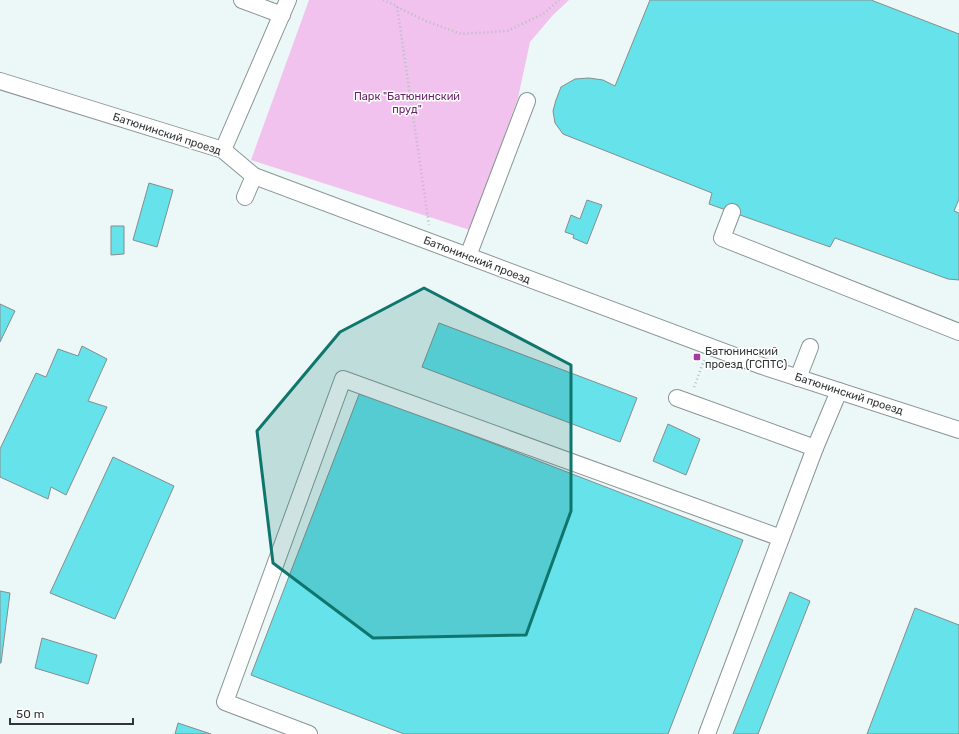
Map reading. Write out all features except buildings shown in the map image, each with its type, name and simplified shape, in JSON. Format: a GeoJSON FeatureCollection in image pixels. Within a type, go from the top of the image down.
{"type":"FeatureCollection","features":[{"type":"Feature","properties":{"kind":"street"},"geometry":{"type":"LineString","coordinates":[[242,0],[282,15]]}},
{"type":"Feature","properties":{"kind":"street"},"geometry":{"type":"LineString","coordinates":[[223,150],[288,0]]}},
{"type":"Feature","properties":{"kind":"street","name":"Батюнинский проезд"},"geometry":{"type":"LineString","coordinates":[[0,81],[223,150],[254,176],[762,366],[959,430]]}},
{"type":"Feature","properties":{"kind":"street"},"geometry":{"type":"LineString","coordinates":[[468,256],[527,101]]}},
{"type":"Feature","properties":{"kind":"street"},"geometry":{"type":"LineString","coordinates":[[245,197],[254,176]]}},
{"type":"Feature","properties":{"kind":"street"},"geometry":{"type":"LineString","coordinates":[[732,212],[722,238],[959,332]]}},
{"type":"Feature","properties":{"kind":"street"},"geometry":{"type":"LineString","coordinates":[[798,378],[810,347]]}},
{"type":"Feature","properties":{"kind":"street"},"geometry":{"type":"LineString","coordinates":[[308,734],[225,702],[342,379],[781,538]]}},
{"type":"Feature","properties":{"kind":"street"},"geometry":{"type":"LineString","coordinates":[[707,734],[815,448],[839,391]]}},
{"type":"Feature","properties":{"kind":"street"},"geometry":{"type":"LineString","coordinates":[[682,400],[815,448]]}},
{"type":"Feature","properties":{"kind":"path"},"geometry":{"type":"LineString","coordinates":[[383,0],[461,34],[507,31],[543,14],[559,0]]}},
{"type":"Feature","properties":{"kind":"path"},"geometry":{"type":"LineString","coordinates":[[397,6],[429,227]]}},
{"type":"Feature","properties":{"kind":"path"},"geometry":{"type":"LineString","coordinates":[[682,400],[710,347]]}},
{"type":"Feature","properties":{"kind":"highlighted area"},"geometry":{"type":"Polygon","coordinates":[[[424,288],[571,365],[571,511],[526,635],[373,638],[273,563],[257,431],[340,332],[424,288]]]}},
{"type":"Feature","properties":{"kind":"green space","name":"Парк \"Батюнинский пруд\""},"geometry":{"type":"Polygon","coordinates":[[[309,0],[569,0],[553,15],[530,42],[518,98],[470,230],[251,160],[309,0]]]}},
{"type":"Feature","properties":{"kind":"place","name":"Батюнинский проезд (ГСПТС)"},"geometry":{"type":"Point","coordinates":[697,357]}}]}
